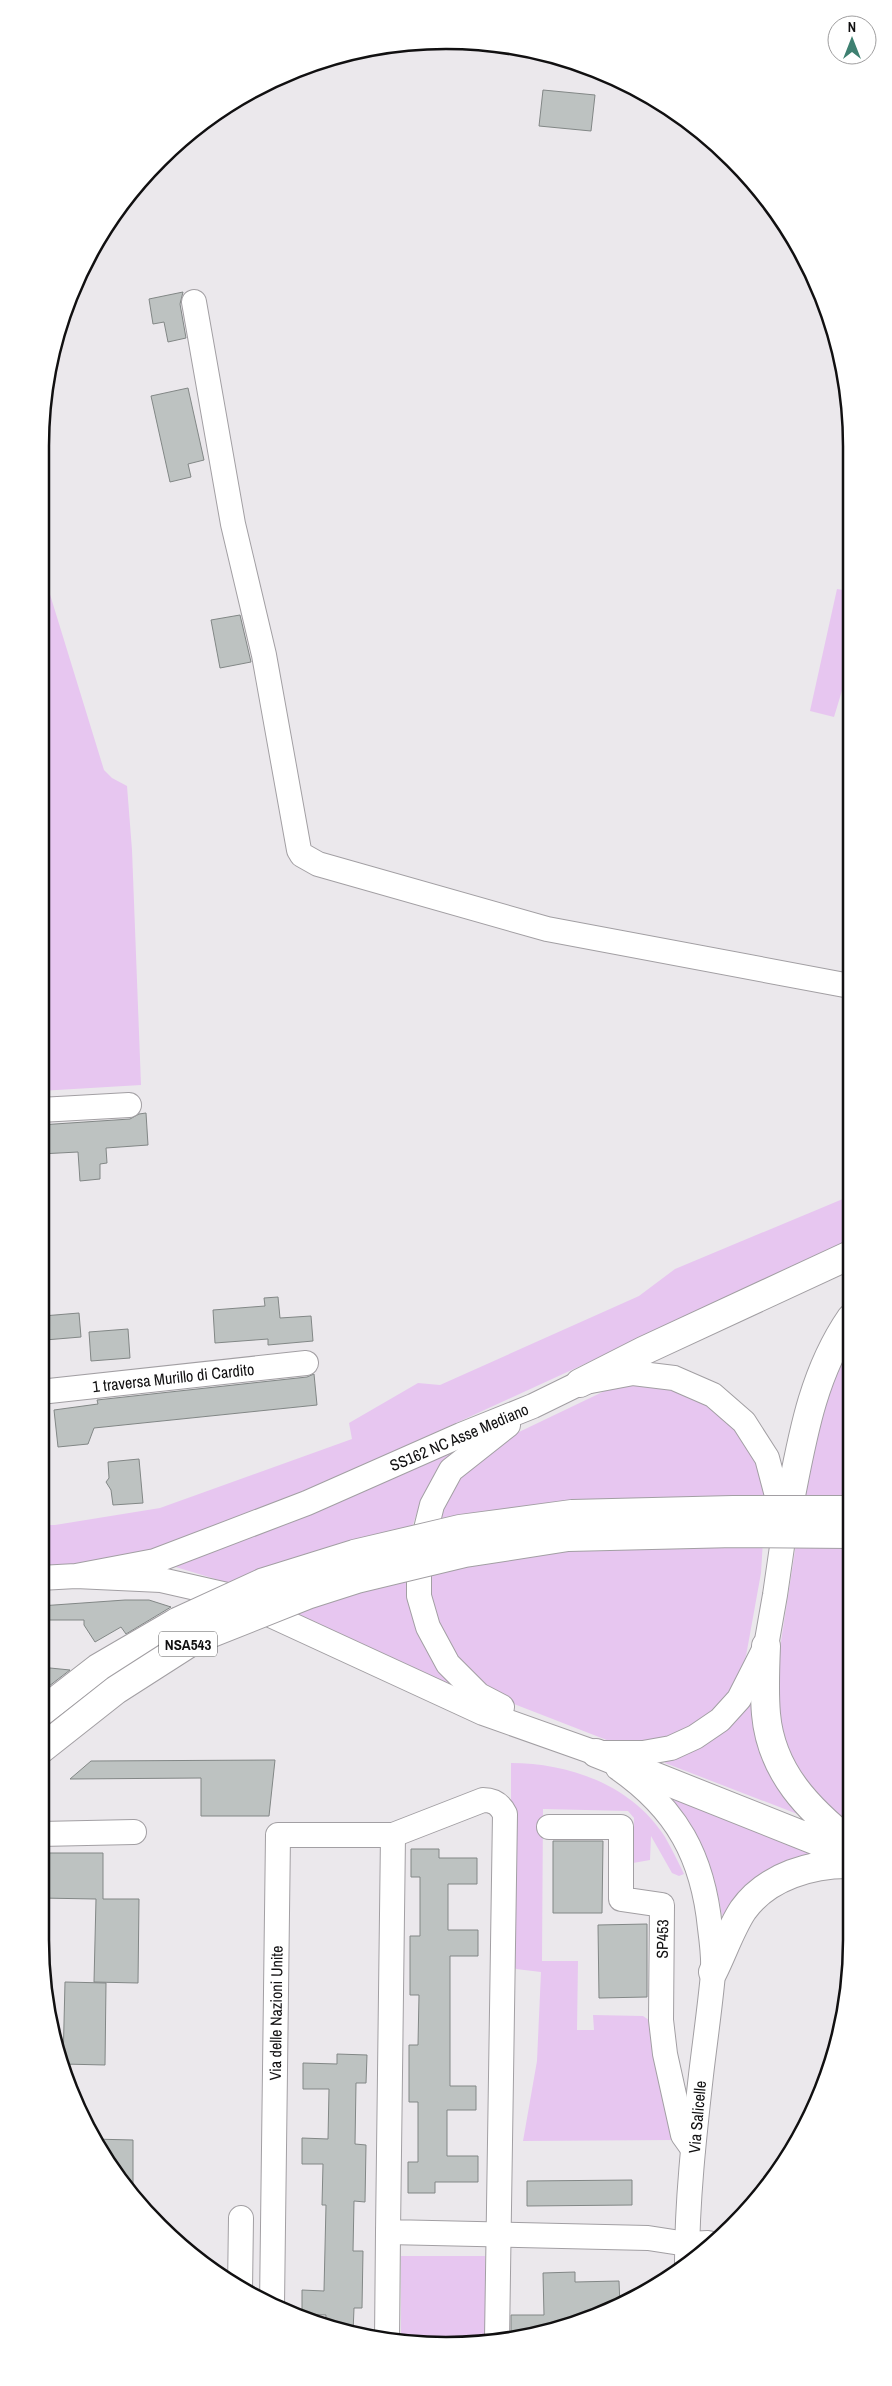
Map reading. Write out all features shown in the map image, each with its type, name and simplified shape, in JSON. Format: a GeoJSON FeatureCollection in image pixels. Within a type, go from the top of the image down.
{"type":"FeatureCollection","features":[{"type":"Feature","properties":{"kind":"highway"},"geometry":{"type":"LineString","coordinates":[[580,1383],[643,1351],[843,1258]]}},
{"type":"Feature","properties":{"kind":"highway"},"geometry":{"type":"LineString","coordinates":[[785,1526],[810,1405],[824,1364],[843,1332]]}},
{"type":"Feature","properties":{"kind":"highway","name":"NSA543"},"geometry":{"type":"LineString","coordinates":[[49,1706],[98,1668],[176,1622],[264,1582],[354,1554],[460,1529],[572,1514],[732,1510],[843,1510]]}},
{"type":"Feature","properties":{"kind":"highway","name":"NSA543"},"geometry":{"type":"LineString","coordinates":[[49,1743],[116,1690],[194,1640],[307,1595],[357,1578],[465,1553],[568,1537],[735,1533],[843,1534]]}},
{"type":"Feature","properties":{"kind":"highway"},"geometry":{"type":"LineString","coordinates":[[766,1646],[766,1717],[775,1751],[785,1774],[798,1794],[831,1828],[843,1837]]}},
{"type":"Feature","properties":{"kind":"highway"},"geometry":{"type":"LineString","coordinates":[[596,1752],[843,1851]]}},
{"type":"Feature","properties":{"kind":"highway"},"geometry":{"type":"LineString","coordinates":[[713,1972],[743,1910],[761,1890],[808,1867],[843,1865]]}},
{"type":"Feature","properties":{"kind":"street"},"geometry":{"type":"LineString","coordinates":[[194,302],[233,524],[264,655],[299,850],[302,855],[318,864],[547,929],[843,985]]}},
{"type":"Feature","properties":{"kind":"street"},"geometry":{"type":"LineString","coordinates":[[49,1109],[128,1105]]}},
{"type":"Feature","properties":{"kind":"street","name":"1 traversa Murillo di Cardito"},"geometry":{"type":"LineString","coordinates":[[49,1391],[306,1362]]}},
{"type":"Feature","properties":{"kind":"street","name":"SS162 NC Asse Mediano"},"geometry":{"type":"LineString","coordinates":[[49,1578],[76,1576],[161,1580],[227,1595],[483,1713],[596,1752],[644,1753],[671,1748],[695,1737],[720,1720],[739,1699],[766,1646],[785,1526],[767,1458],[744,1422],[713,1395],[674,1378],[633,1373],[580,1383],[533,1406],[461,1435],[307,1503],[156,1561],[76,1576]]}},
{"type":"Feature","properties":{"kind":"street"},"geometry":{"type":"LineString","coordinates":[[533,1406],[451,1470],[432,1505],[419,1557],[419,1596],[428,1627],[448,1664],[478,1695],[544,1733]]}},
{"type":"Feature","properties":{"kind":"street","name":"Via Salicelle"},"geometry":{"type":"LineString","coordinates":[[596,1752],[643,1786],[669,1813],[692,1851],[704,1887],[709,1916],[713,1972],[694,2150],[694,2250]]}},
{"type":"Feature","properties":{"kind":"street","name":"Via delle Nazioni Unite"},"geometry":{"type":"LineString","coordinates":[[272,2297],[278,1835],[393,1835],[483,1800],[494,1801],[502,1808],[505,1814],[497,2334]]}},
{"type":"Feature","properties":{"kind":"street","name":"SP453"},"geometry":{"type":"LineString","coordinates":[[550,1826],[621,1827],[621,1899],[662,1905],[661,2020],[665,2054],[683,2135],[694,2150]]}},
{"type":"Feature","properties":{"kind":"street"},"geometry":{"type":"LineString","coordinates":[[49,1834],[134,1832]]}},
{"type":"Feature","properties":{"kind":"street"},"geometry":{"type":"LineString","coordinates":[[387,2333],[393,1835]]}},
{"type":"Feature","properties":{"kind":"street"},"geometry":{"type":"LineString","coordinates":[[240,2280],[241,2218]]}},
{"type":"Feature","properties":{"kind":"street"},"geometry":{"type":"LineString","coordinates":[[388,2232],[648,2238],[694,2250]]}},
{"type":"Feature","properties":{"kind":"shaded area"},"geometry":{"type":"Polygon","coordinates":[[[837,589],[843,590],[843,687],[834,717],[810,711],[837,589]]]}},
{"type":"Feature","properties":{"kind":"shaded area"},"geometry":{"type":"Polygon","coordinates":[[[49,591],[104,770],[112,778],[127,786],[132,850],[141,1085],[49,1090],[49,591]]]}},
{"type":"Feature","properties":{"kind":"shaded area"},"geometry":{"type":"Polygon","coordinates":[[[843,1199],[843,1245],[269,1509],[156,1552],[104,1561],[49,1566],[49,1525],[160,1508],[352,1439],[349,1423],[418,1383],[440,1385],[639,1296],[675,1269],[843,1199]]]}},
{"type":"Feature","properties":{"kind":"shaded area"},"geometry":{"type":"Polygon","coordinates":[[[843,1355],[843,1826],[834,1820],[786,1760],[775,1680],[815,1421],[843,1355]]]}},
{"type":"Feature","properties":{"kind":"shaded area"},"geometry":{"type":"Polygon","coordinates":[[[646,1382],[711,1401],[755,1453],[764,1486],[761,1573],[746,1656],[735,1684],[719,1709],[688,1732],[660,1742],[617,1744],[514,1704],[488,1690],[457,1660],[433,1612],[428,1581],[439,1509],[462,1473],[490,1446],[613,1387],[646,1382]]]}},
{"type":"Feature","properties":{"kind":"shaded area"},"geometry":{"type":"Polygon","coordinates":[[[457,1443],[459,1446],[445,1461],[423,1495],[410,1533],[462,1696],[303,1617],[222,1581],[169,1565],[274,1529],[457,1443]]]}},
{"type":"Feature","properties":{"kind":"shaded area"},"geometry":{"type":"Polygon","coordinates":[[[752,1695],[800,1815],[665,1763],[666,1759],[752,1695]]]}},
{"type":"Feature","properties":{"kind":"shaded area"},"geometry":{"type":"Polygon","coordinates":[[[511,1763],[555,1767],[597,1780],[617,1791],[651,1819],[665,1837],[684,1874],[679,1876],[672,1873],[651,1836],[650,1860],[633,1863],[634,1818],[628,1811],[543,1809],[542,1961],[578,1961],[577,2030],[594,2030],[593,2015],[643,2016],[652,2022],[674,2140],[523,2141],[537,2061],[541,1972],[516,1969],[511,1961],[511,1763]]]}},
{"type":"Feature","properties":{"kind":"shaded area"},"geometry":{"type":"Polygon","coordinates":[[[670,1796],[814,1853],[787,1863],[763,1877],[741,1895],[722,1916],[715,1883],[704,1853],[689,1824],[670,1796]]]}},
{"type":"Feature","properties":{"kind":"shaded area"},"geometry":{"type":"Polygon","coordinates":[[[401,2256],[485,2256],[486,2335],[446,2337],[401,2335],[401,2256]]]}},
{"type":"Feature","properties":{"kind":"building"},"geometry":{"type":"Polygon","coordinates":[[[543,90],[595,95],[591,131],[539,126],[543,90]]]}},
{"type":"Feature","properties":{"kind":"building"},"geometry":{"type":"Polygon","coordinates":[[[183,292],[180,304],[186,338],[168,342],[164,322],[153,324],[149,299],[183,292]]]}},
{"type":"Feature","properties":{"kind":"building"},"geometry":{"type":"Polygon","coordinates":[[[188,388],[204,460],[188,464],[191,477],[170,482],[151,396],[188,388]]]}},
{"type":"Feature","properties":{"kind":"building"},"geometry":{"type":"Polygon","coordinates":[[[240,615],[251,662],[220,668],[211,620],[240,615]]]}},
{"type":"Feature","properties":{"kind":"building"},"geometry":{"type":"Polygon","coordinates":[[[146,1113],[148,1145],[106,1148],[107,1163],[100,1164],[100,1179],[80,1181],[78,1152],[49,1154],[49,1124],[130,1119],[139,1114],[146,1113]]]}},
{"type":"Feature","properties":{"kind":"building"},"geometry":{"type":"Polygon","coordinates":[[[278,1297],[280,1318],[311,1316],[313,1341],[268,1345],[268,1339],[215,1343],[213,1310],[265,1306],[264,1298],[278,1297]]]}},
{"type":"Feature","properties":{"kind":"building"},"geometry":{"type":"Polygon","coordinates":[[[79,1313],[81,1337],[49,1340],[49,1316],[79,1313]]]}},
{"type":"Feature","properties":{"kind":"building"},"geometry":{"type":"Polygon","coordinates":[[[128,1329],[130,1358],[91,1361],[89,1332],[128,1329]]]}},
{"type":"Feature","properties":{"kind":"building"},"geometry":{"type":"Polygon","coordinates":[[[314,1374],[317,1405],[94,1428],[88,1444],[58,1447],[54,1410],[98,1404],[97,1400],[307,1377],[314,1374]]]}},
{"type":"Feature","properties":{"kind":"building"},"geometry":{"type":"Polygon","coordinates":[[[139,1459],[143,1503],[113,1505],[111,1490],[106,1482],[109,1478],[108,1462],[139,1459]]]}},
{"type":"Feature","properties":{"kind":"building"},"geometry":{"type":"Polygon","coordinates":[[[149,1600],[171,1607],[126,1634],[121,1627],[95,1642],[84,1625],[84,1620],[49,1620],[49,1605],[149,1600]]]}},
{"type":"Feature","properties":{"kind":"building"},"geometry":{"type":"Polygon","coordinates":[[[49,1668],[70,1670],[49,1686],[49,1668]]]}},
{"type":"Feature","properties":{"kind":"building"},"geometry":{"type":"Polygon","coordinates":[[[275,1760],[269,1816],[201,1816],[201,1778],[70,1779],[91,1761],[275,1760]]]}},
{"type":"Feature","properties":{"kind":"building"},"geometry":{"type":"Polygon","coordinates":[[[553,1841],[603,1841],[602,1913],[553,1913],[553,1841]]]}},
{"type":"Feature","properties":{"kind":"building"},"geometry":{"type":"Polygon","coordinates":[[[411,1849],[439,1849],[439,1858],[477,1858],[477,1884],[448,1884],[448,1930],[478,1930],[478,1956],[450,1956],[450,2086],[476,2086],[476,2110],[447,2110],[447,2156],[478,2156],[478,2182],[435,2182],[435,2193],[408,2193],[408,2162],[418,2162],[418,2102],[409,2102],[409,2045],[418,2045],[419,1995],[410,1995],[410,1936],[420,1936],[420,1877],[411,1877],[411,1849]]]}},
{"type":"Feature","properties":{"kind":"building"},"geometry":{"type":"Polygon","coordinates":[[[49,1853],[103,1853],[103,1899],[139,1899],[138,1983],[94,1982],[96,1899],[49,1898],[49,1853]]]}},
{"type":"Feature","properties":{"kind":"building"},"geometry":{"type":"Polygon","coordinates":[[[647,1924],[647,1997],[599,1998],[598,1925],[647,1924]]]}},
{"type":"Feature","properties":{"kind":"building"},"geometry":{"type":"Polygon","coordinates":[[[65,1982],[106,1983],[105,2065],[69,2064],[63,2047],[65,1982]]]}},
{"type":"Feature","properties":{"kind":"building"},"geometry":{"type":"Polygon","coordinates":[[[337,2054],[367,2055],[366,2083],[356,2083],[355,2144],[366,2145],[365,2202],[354,2201],[353,2251],[363,2251],[362,2308],[354,2308],[353,2326],[326,2318],[326,2315],[314,2314],[302,2310],[302,2290],[324,2291],[326,2205],[322,2205],[323,2164],[302,2164],[302,2138],[328,2139],[329,2089],[303,2089],[303,2063],[337,2064],[337,2054]]]}},
{"type":"Feature","properties":{"kind":"building"},"geometry":{"type":"Polygon","coordinates":[[[102,2139],[133,2140],[133,2184],[102,2139]]]}},
{"type":"Feature","properties":{"kind":"building"},"geometry":{"type":"Polygon","coordinates":[[[632,2180],[632,2205],[527,2206],[527,2181],[632,2180]]]}},
{"type":"Feature","properties":{"kind":"building"},"geometry":{"type":"Polygon","coordinates":[[[575,2272],[575,2282],[619,2281],[620,2297],[574,2316],[549,2324],[511,2332],[511,2315],[544,2315],[543,2273],[575,2272]]]}}]}
